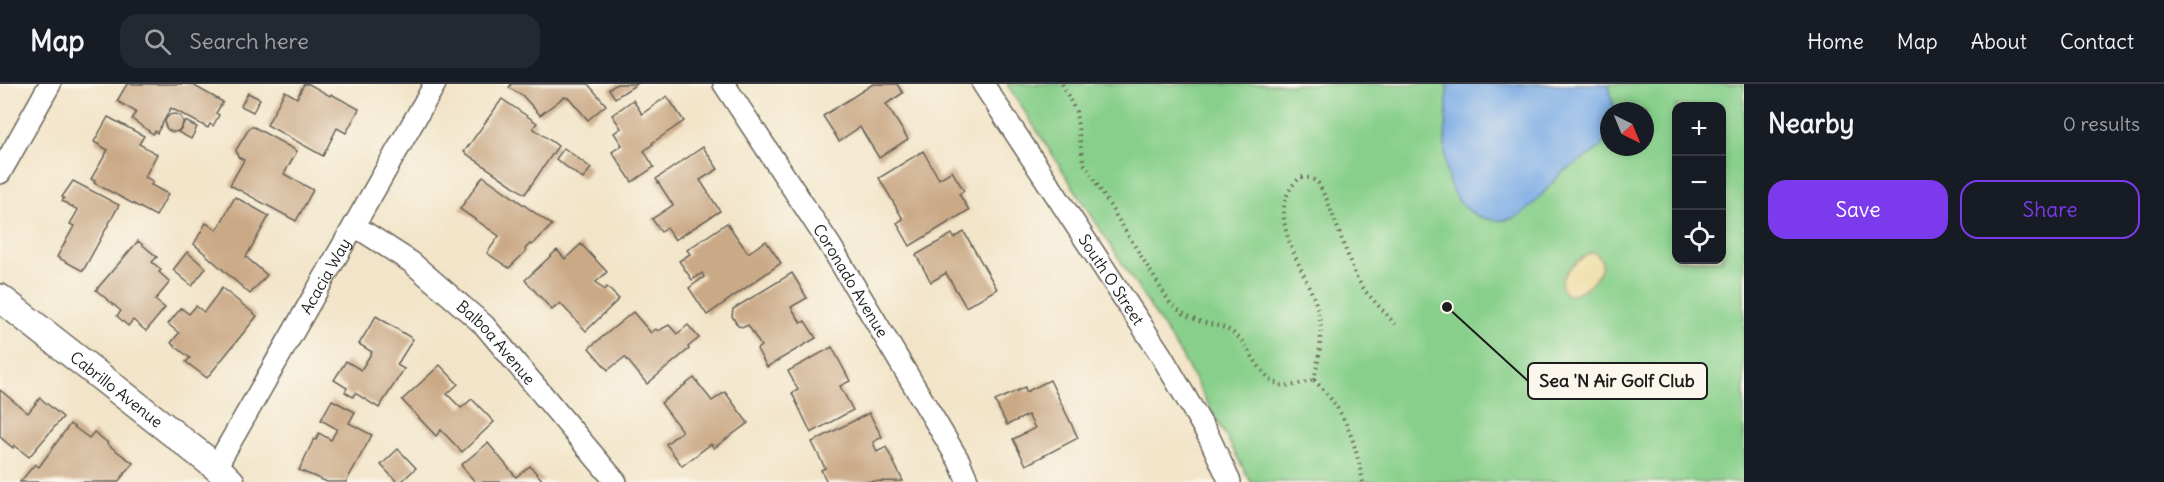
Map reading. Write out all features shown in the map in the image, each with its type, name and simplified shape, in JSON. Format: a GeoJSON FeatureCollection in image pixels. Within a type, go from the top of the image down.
{"type":"FeatureCollection","features":[{"type":"Feature","properties":{"kind":"street"},"geometry":{"type":"LineString","coordinates":[[0,173],[50,84]]}},
{"type":"Feature","properties":{"kind":"street","name":"Acacia Way"},"geometry":{"type":"LineString","coordinates":[[224,474],[355,226],[435,84]]}},
{"type":"Feature","properties":{"kind":"street","name":"Coronado Avenue"},"geometry":{"type":"LineString","coordinates":[[724,84],[830,245],[959,460],[968,482]]}},
{"type":"Feature","properties":{"kind":"street","name":"South O Street"},"geometry":{"type":"LineString","coordinates":[[983,84],[1161,355],[1209,437],[1230,482]]}},
{"type":"Feature","properties":{"kind":"street","name":"Balboa Avenue"},"geometry":{"type":"LineString","coordinates":[[355,226],[411,262],[484,325],[616,482]]}},
{"type":"Feature","properties":{"kind":"street","name":"Cabrillo Avenue"},"geometry":{"type":"LineString","coordinates":[[0,298],[224,474]]}},
{"type":"Feature","properties":{"kind":"path"},"geometry":{"type":"LineString","coordinates":[[1062,84],[1076,112],[1083,162],[1170,303],[1182,314],[1201,322],[1220,326],[1235,334],[1263,372],[1280,386],[1314,380]]}},
{"type":"Feature","properties":{"kind":"path"},"geometry":{"type":"LineString","coordinates":[[1314,380],[1321,337],[1319,313],[1290,246],[1284,213],[1290,190],[1300,177],[1311,178],[1318,183],[1327,200],[1356,277],[1365,292],[1396,325]]}},
{"type":"Feature","properties":{"kind":"path"},"geometry":{"type":"LineString","coordinates":[[1314,380],[1329,395],[1342,414],[1352,436],[1363,482]]}},
{"type":"Feature","properties":{"kind":"green space"},"geometry":{"type":"Polygon","coordinates":[[[1007,84],[1744,84],[1744,482],[1251,482],[1181,355],[1007,84]]]}},
{"type":"Feature","properties":{"kind":"sand"},"geometry":{"type":"Polygon","coordinates":[[[1592,252],[1597,254],[1602,262],[1599,274],[1579,292],[1567,295],[1562,283],[1564,276],[1573,265],[1592,252]]]}},
{"type":"Feature","properties":{"kind":"water"},"geometry":{"type":"Polygon","coordinates":[[[1447,84],[1608,84],[1613,102],[1600,102],[1600,147],[1598,149],[1561,174],[1526,211],[1516,217],[1494,220],[1483,218],[1464,207],[1451,188],[1447,177],[1445,151],[1447,84]]]}},
{"type":"Feature","properties":{"kind":"building"},"geometry":{"type":"Polygon","coordinates":[[[127,84],[191,84],[223,102],[216,113],[219,115],[213,126],[210,124],[208,128],[171,108],[157,133],[155,131],[153,134],[132,119],[136,112],[117,101],[127,84]]]}},
{"type":"Feature","properties":{"kind":"building"},"geometry":{"type":"Polygon","coordinates":[[[304,84],[309,84],[330,96],[331,94],[359,109],[346,133],[337,128],[323,156],[267,125],[285,91],[297,98],[304,84]]]}},
{"type":"Feature","properties":{"kind":"building"},"geometry":{"type":"Polygon","coordinates":[[[511,84],[588,84],[606,105],[588,120],[569,98],[564,97],[540,115],[522,95],[509,88],[511,84]]]}},
{"type":"Feature","properties":{"kind":"building"},"geometry":{"type":"Polygon","coordinates":[[[617,84],[637,84],[615,98],[609,89],[617,84]]]}},
{"type":"Feature","properties":{"kind":"building"},"geometry":{"type":"Polygon","coordinates":[[[873,84],[897,84],[903,93],[886,104],[908,139],[879,158],[860,127],[839,141],[823,116],[873,84]]]}},
{"type":"Feature","properties":{"kind":"building"},"geometry":{"type":"Polygon","coordinates":[[[248,93],[260,99],[253,112],[241,106],[248,93]]]}},
{"type":"Feature","properties":{"kind":"building"},"geometry":{"type":"Polygon","coordinates":[[[667,96],[684,121],[644,151],[654,167],[632,182],[612,152],[622,145],[614,133],[621,128],[612,115],[633,100],[642,114],[667,96]]]}},
{"type":"Feature","properties":{"kind":"building"},"geometry":{"type":"Polygon","coordinates":[[[502,99],[537,123],[533,128],[558,146],[525,194],[464,152],[502,99]]]}},
{"type":"Feature","properties":{"kind":"building"},"geometry":{"type":"Polygon","coordinates":[[[174,114],[180,117],[183,123],[180,129],[174,132],[168,129],[165,123],[168,117],[174,114]]]}},
{"type":"Feature","properties":{"kind":"building"},"geometry":{"type":"Polygon","coordinates":[[[108,117],[144,136],[139,144],[157,154],[145,177],[153,181],[151,185],[168,194],[156,216],[94,183],[95,181],[91,179],[108,150],[94,142],[108,117]]]}},
{"type":"Feature","properties":{"kind":"building"},"geometry":{"type":"Polygon","coordinates":[[[185,121],[197,127],[191,139],[178,132],[185,121]]]}},
{"type":"Feature","properties":{"kind":"building"},"geometry":{"type":"Polygon","coordinates":[[[250,127],[254,127],[297,151],[284,174],[313,190],[296,221],[230,185],[244,160],[238,157],[236,150],[250,127]]]}},
{"type":"Feature","properties":{"kind":"building"},"geometry":{"type":"Polygon","coordinates":[[[703,147],[718,169],[700,180],[720,211],[675,240],[667,228],[661,232],[652,219],[673,205],[656,179],[703,147]]]}},
{"type":"Feature","properties":{"kind":"building"},"geometry":{"type":"Polygon","coordinates":[[[564,148],[591,168],[583,179],[556,159],[564,148]]]}},
{"type":"Feature","properties":{"kind":"building"},"geometry":{"type":"Polygon","coordinates":[[[923,151],[939,179],[952,171],[964,191],[959,194],[969,210],[910,246],[897,223],[903,219],[879,178],[923,151]]]}},
{"type":"Feature","properties":{"kind":"building"},"geometry":{"type":"Polygon","coordinates":[[[483,176],[552,225],[525,249],[526,251],[509,268],[487,253],[499,236],[460,209],[483,176]]]}},
{"type":"Feature","properties":{"kind":"building"},"geometry":{"type":"Polygon","coordinates":[[[73,181],[119,205],[83,271],[57,257],[74,226],[70,224],[78,210],[62,201],[64,198],[62,197],[73,181]]]}},
{"type":"Feature","properties":{"kind":"building"},"geometry":{"type":"Polygon","coordinates":[[[235,197],[269,216],[246,257],[267,275],[250,294],[194,244],[206,223],[217,230],[235,197]]]}},
{"type":"Feature","properties":{"kind":"building"},"geometry":{"type":"Polygon","coordinates":[[[727,223],[748,253],[766,241],[781,263],[707,315],[689,288],[704,277],[702,273],[692,280],[679,261],[690,254],[687,250],[727,223]]]}},
{"type":"Feature","properties":{"kind":"building"},"geometry":{"type":"Polygon","coordinates":[[[964,232],[997,289],[966,307],[946,273],[931,282],[916,255],[952,234],[954,238],[964,232]]]}},
{"type":"Feature","properties":{"kind":"building"},"geometry":{"type":"Polygon","coordinates":[[[138,241],[157,257],[152,262],[170,282],[155,300],[165,308],[146,331],[133,320],[128,326],[117,316],[121,311],[96,290],[138,241]]]}},
{"type":"Feature","properties":{"kind":"building"},"geometry":{"type":"Polygon","coordinates":[[[581,244],[607,272],[596,282],[604,290],[607,287],[619,299],[586,331],[560,303],[552,310],[525,280],[557,250],[565,259],[581,244]]]}},
{"type":"Feature","properties":{"kind":"building"},"geometry":{"type":"Polygon","coordinates":[[[187,252],[206,268],[192,286],[173,270],[187,252]]]}},
{"type":"Feature","properties":{"kind":"building"},"geometry":{"type":"Polygon","coordinates":[[[792,273],[807,298],[791,307],[801,323],[805,321],[816,338],[767,367],[757,349],[761,346],[748,325],[738,326],[732,316],[733,309],[792,273]]]}},
{"type":"Feature","properties":{"kind":"building"},"geometry":{"type":"Polygon","coordinates":[[[222,288],[257,316],[207,378],[186,362],[190,358],[171,343],[179,333],[168,324],[181,308],[189,314],[196,306],[204,312],[222,288]]]}},
{"type":"Feature","properties":{"kind":"building"},"geometry":{"type":"Polygon","coordinates":[[[633,312],[651,333],[669,325],[677,334],[688,325],[699,338],[647,384],[625,357],[608,370],[589,348],[633,312]]]}},
{"type":"Feature","properties":{"kind":"building"},"geometry":{"type":"Polygon","coordinates":[[[376,316],[413,339],[397,365],[404,369],[379,408],[355,393],[353,397],[345,392],[347,388],[334,380],[346,361],[361,370],[372,352],[359,344],[376,316]]]}},
{"type":"Feature","properties":{"kind":"building"},"geometry":{"type":"Polygon","coordinates":[[[832,347],[850,381],[840,386],[853,410],[811,433],[792,393],[798,390],[788,371],[832,347]]]}},
{"type":"Feature","properties":{"kind":"building"},"geometry":{"type":"Polygon","coordinates":[[[440,365],[458,384],[447,394],[461,408],[472,399],[494,422],[462,452],[441,430],[436,436],[402,400],[440,365]]]}},
{"type":"Feature","properties":{"kind":"building"},"geometry":{"type":"Polygon","coordinates":[[[694,378],[712,401],[725,392],[748,423],[714,448],[711,444],[682,466],[666,444],[682,431],[661,403],[694,378]]]}},
{"type":"Feature","properties":{"kind":"building"},"geometry":{"type":"Polygon","coordinates":[[[1050,380],[1078,438],[1026,465],[1013,439],[1035,428],[1028,415],[1007,425],[995,401],[1025,387],[1026,392],[1050,380]]]}},
{"type":"Feature","properties":{"kind":"building"},"geometry":{"type":"Polygon","coordinates":[[[0,390],[28,413],[40,398],[63,417],[29,457],[0,437],[0,390]]]}},
{"type":"Feature","properties":{"kind":"building"},"geometry":{"type":"Polygon","coordinates":[[[332,400],[355,412],[349,423],[372,435],[346,482],[327,482],[299,470],[319,433],[331,440],[337,429],[321,420],[332,400]]]}},
{"type":"Feature","properties":{"kind":"building"},"geometry":{"type":"Polygon","coordinates":[[[869,413],[882,437],[873,442],[877,452],[886,447],[903,481],[827,482],[821,470],[825,468],[812,442],[869,413]]]}},
{"type":"Feature","properties":{"kind":"building"},"geometry":{"type":"Polygon","coordinates":[[[70,424],[89,438],[94,432],[133,463],[118,482],[20,482],[35,464],[39,467],[70,424]]]}},
{"type":"Feature","properties":{"kind":"building"},"geometry":{"type":"Polygon","coordinates":[[[488,443],[516,477],[530,466],[544,482],[475,482],[461,465],[488,443]]]}},
{"type":"Feature","properties":{"kind":"building"},"geometry":{"type":"Polygon","coordinates":[[[398,449],[416,468],[401,482],[397,482],[381,465],[398,449]]]}},
{"type":"Feature","properties":{"kind":"place","name":"Sea 'N Air Golf Club"},"geometry":{"type":"Point","coordinates":[1447,307]}}]}
